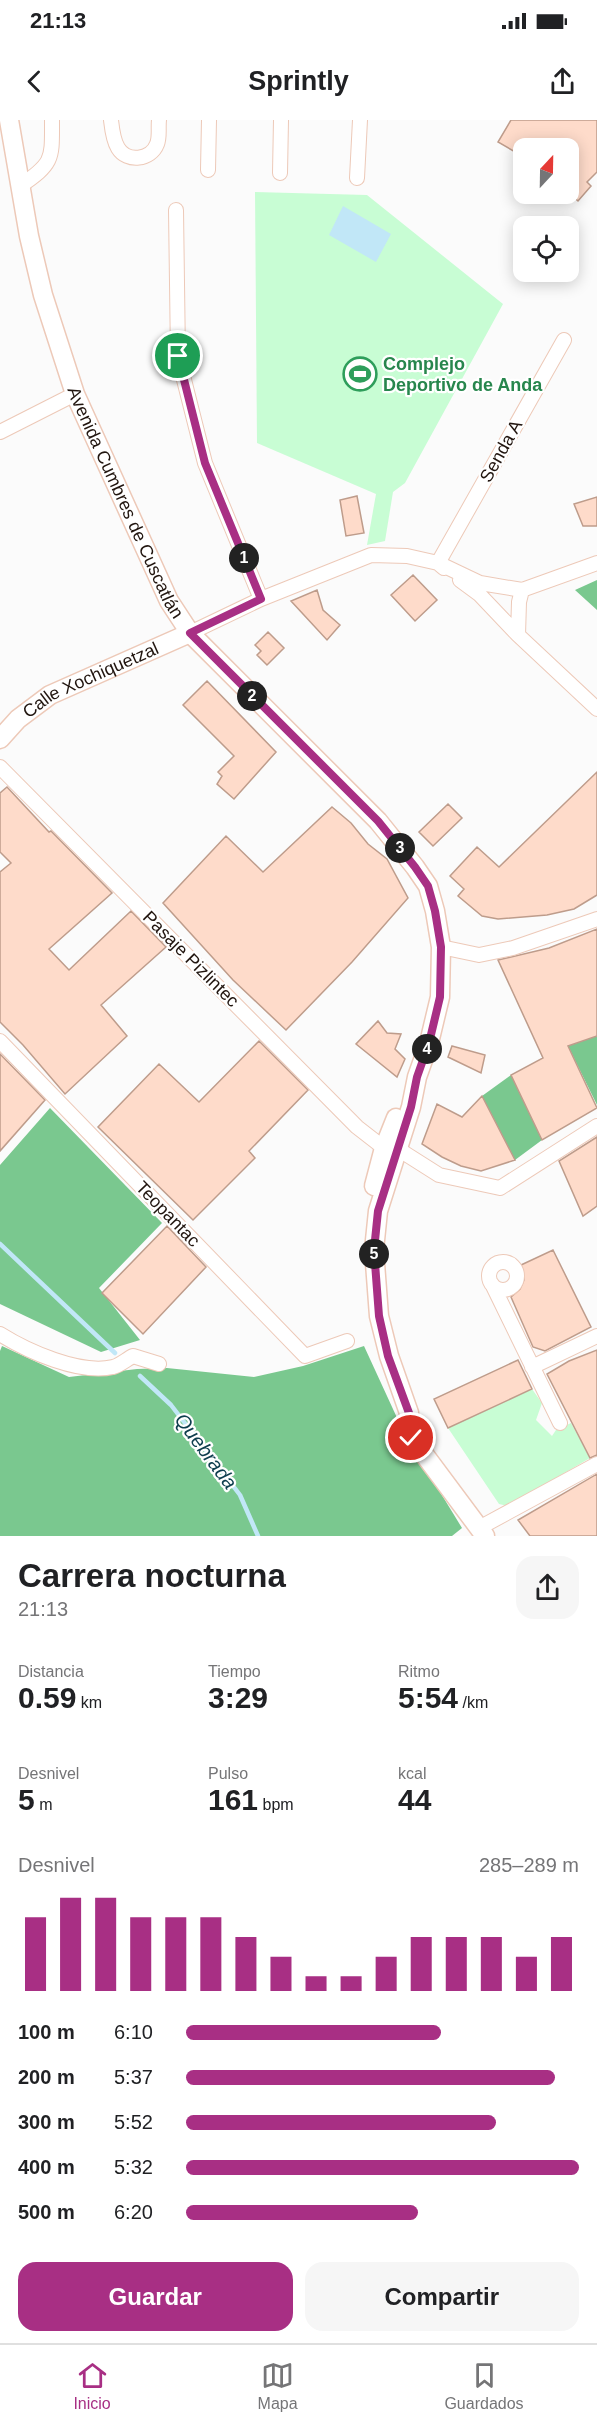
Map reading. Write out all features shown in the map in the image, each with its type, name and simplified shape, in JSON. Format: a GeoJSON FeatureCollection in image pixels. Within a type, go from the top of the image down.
{"type":"FeatureCollection","features":[{"type":"Feature","properties":{"kind":"main road","name":"Avenida Cumbres de Cuscatlán"},"geometry":{"type":"LineString","coordinates":[[9,122],[43,296],[75,394],[169,600],[190,633],[378,821],[428,886],[441,947],[440,997],[429,1043],[417,1077],[402,1100],[391,1149],[366,1214],[362,1253],[366,1319],[390,1400],[398,1418],[482,1532]]}},
{"type":"Feature","properties":{"kind":"main road","name":"Calle Xochiquetzal"},"geometry":{"type":"LineString","coordinates":[[0,739],[18,719],[50,695],[190,633]]}},
{"type":"Feature","properties":{"kind":"street"},"geometry":{"type":"LineString","coordinates":[[20,186],[41,172],[48,164],[51,154],[52,120]]}},
{"type":"Feature","properties":{"kind":"street"},"geometry":{"type":"LineString","coordinates":[[111,120],[116,146],[129,157],[140,158],[148,155],[157,144],[159,120]]}},
{"type":"Feature","properties":{"kind":"street"},"geometry":{"type":"LineString","coordinates":[[208,170],[209,120]]}},
{"type":"Feature","properties":{"kind":"street"},"geometry":{"type":"LineString","coordinates":[[280,173],[281,120]]}},
{"type":"Feature","properties":{"kind":"street"},"geometry":{"type":"LineString","coordinates":[[357,178],[360,120]]}},
{"type":"Feature","properties":{"kind":"street"},"geometry":{"type":"LineString","coordinates":[[176,210],[178,356],[205,463],[261,599]]}},
{"type":"Feature","properties":{"kind":"street","name":"Senda A"},"geometry":{"type":"LineString","coordinates":[[438,563],[564,340]]}},
{"type":"Feature","properties":{"kind":"street"},"geometry":{"type":"LineString","coordinates":[[0,432],[75,394]]}},
{"type":"Feature","properties":{"kind":"street"},"geometry":{"type":"LineString","coordinates":[[190,633],[261,599],[371,555],[407,556],[438,563],[480,583],[522,590],[597,562]]}},
{"type":"Feature","properties":{"kind":"street"},"geometry":{"type":"LineString","coordinates":[[438,563],[479,594],[518,635],[597,709]]}},
{"type":"Feature","properties":{"kind":"street"},"geometry":{"type":"LineString","coordinates":[[518,635],[519,602],[522,590]]}},
{"type":"Feature","properties":{"kind":"street","name":"Pasaje Pizlintec"},"geometry":{"type":"LineString","coordinates":[[0,767],[357,1127],[391,1149],[439,1175],[500,1188],[597,1126]]}},
{"type":"Feature","properties":{"kind":"street"},"geometry":{"type":"LineString","coordinates":[[441,947],[479,955],[513,948],[597,919]]}},
{"type":"Feature","properties":{"kind":"street","name":"Teopantac"},"geometry":{"type":"LineString","coordinates":[[0,1041],[305,1356],[347,1341]]}},
{"type":"Feature","properties":{"kind":"street"},"geometry":{"type":"LineString","coordinates":[[492,1284],[560,1423]]}},
{"type":"Feature","properties":{"kind":"street"},"geometry":{"type":"LineString","coordinates":[[0,1334],[20,1347],[76,1367],[113,1367],[134,1356],[159,1365]]}},
{"type":"Feature","properties":{"kind":"street"},"geometry":{"type":"LineString","coordinates":[[532,1367],[597,1336]]}},
{"type":"Feature","properties":{"kind":"street"},"geometry":{"type":"LineString","coordinates":[[482,1532],[597,1464]]}},
{"type":"Feature","properties":{"kind":"green space","name":"Complejo Deportivo de Anda"},"geometry":{"type":"Polygon","coordinates":[[[255,192],[367,195],[503,304],[405,483],[393,492],[385,541],[367,545],[376,494],[257,443],[255,192]]]}},
{"type":"Feature","properties":{"kind":"green space"},"geometry":{"type":"Polygon","coordinates":[[[597,580],[597,610],[575,590],[597,580]]]}},
{"type":"Feature","properties":{"kind":"green space"},"geometry":{"type":"Polygon","coordinates":[[[597,1036],[597,1105],[568,1046],[597,1036]]]}},
{"type":"Feature","properties":{"kind":"green space"},"geometry":{"type":"Polygon","coordinates":[[[511,1075],[542,1140],[515,1160],[482,1096],[511,1075]]]}},
{"type":"Feature","properties":{"kind":"green space"},"geometry":{"type":"Polygon","coordinates":[[[50,1108],[162,1223],[99,1288],[140,1340],[101,1352],[0,1304],[0,1165],[50,1108]]]}},
{"type":"Feature","properties":{"kind":"green space"},"geometry":{"type":"Polygon","coordinates":[[[2,1346],[69,1377],[167,1368],[254,1377],[303,1366],[364,1346],[404,1433],[462,1528],[452,1536],[0,1536],[0,1351],[2,1346]]]}},
{"type":"Feature","properties":{"kind":"green space"},"geometry":{"type":"Polygon","coordinates":[[[532,1389],[542,1403],[536,1420],[552,1436],[556,1430],[571,1423],[590,1458],[508,1506],[499,1504],[448,1428],[532,1389]]]}},
{"type":"Feature","properties":{"kind":"water"},"geometry":{"type":"Polygon","coordinates":[[[343,206],[391,234],[376,262],[329,235],[343,206]]]}},
{"type":"Feature","properties":{"kind":"building"},"geometry":{"type":"Polygon","coordinates":[[[511,120],[597,120],[597,172],[587,182],[591,186],[579,200],[579,138],[513,138],[513,151],[498,142],[511,120]]]}},
{"type":"Feature","properties":{"kind":"building"},"geometry":{"type":"Polygon","coordinates":[[[357,496],[364,533],[346,536],[340,500],[357,496]]]}},
{"type":"Feature","properties":{"kind":"building"},"geometry":{"type":"Polygon","coordinates":[[[597,497],[597,526],[583,526],[574,504],[597,497]]]}},
{"type":"Feature","properties":{"kind":"building"},"geometry":{"type":"Polygon","coordinates":[[[413,575],[437,600],[415,621],[391,595],[413,575]]]}},
{"type":"Feature","properties":{"kind":"building"},"geometry":{"type":"Polygon","coordinates":[[[317,590],[323,610],[340,625],[327,640],[291,601],[317,590]]]}},
{"type":"Feature","properties":{"kind":"building"},"geometry":{"type":"Polygon","coordinates":[[[268,632],[284,648],[267,665],[257,655],[261,651],[255,645],[268,632]]]}},
{"type":"Feature","properties":{"kind":"building"},"geometry":{"type":"Polygon","coordinates":[[[207,681],[276,752],[234,799],[217,784],[222,776],[218,772],[234,756],[183,705],[207,681]]]}},
{"type":"Feature","properties":{"kind":"building"},"geometry":{"type":"Polygon","coordinates":[[[597,772],[597,895],[574,909],[547,915],[498,919],[482,916],[458,896],[464,889],[450,876],[477,847],[499,867],[597,772]]]}},
{"type":"Feature","properties":{"kind":"building"},"geometry":{"type":"Polygon","coordinates":[[[7,787],[49,832],[51,831],[112,893],[49,949],[69,970],[131,911],[166,947],[101,1005],[127,1036],[65,1094],[0,1022],[0,872],[11,863],[0,852],[0,793],[7,787]]]}},
{"type":"Feature","properties":{"kind":"building"},"geometry":{"type":"Polygon","coordinates":[[[448,804],[462,818],[433,846],[419,832],[448,804]]]}},
{"type":"Feature","properties":{"kind":"building"},"geometry":{"type":"Polygon","coordinates":[[[332,807],[351,823],[368,844],[387,859],[408,898],[352,962],[286,1030],[233,980],[163,903],[226,836],[263,872],[332,807]]]}},
{"type":"Feature","properties":{"kind":"building"},"geometry":{"type":"Polygon","coordinates":[[[597,929],[597,1036],[568,1046],[597,1108],[542,1140],[511,1075],[543,1058],[498,960],[549,948],[597,929]]]}},
{"type":"Feature","properties":{"kind":"building"},"geometry":{"type":"Polygon","coordinates":[[[378,1021],[387,1033],[401,1034],[395,1049],[405,1059],[397,1077],[356,1044],[378,1021]]]}},
{"type":"Feature","properties":{"kind":"building"},"geometry":{"type":"Polygon","coordinates":[[[259,1041],[308,1090],[249,1151],[255,1158],[193,1220],[98,1127],[159,1064],[199,1102],[259,1041]]]}},
{"type":"Feature","properties":{"kind":"building"},"geometry":{"type":"Polygon","coordinates":[[[452,1046],[485,1055],[481,1073],[448,1057],[452,1046]]]}},
{"type":"Feature","properties":{"kind":"building"},"geometry":{"type":"Polygon","coordinates":[[[0,1054],[45,1100],[0,1151],[0,1054]]]}},
{"type":"Feature","properties":{"kind":"building"},"geometry":{"type":"Polygon","coordinates":[[[482,1096],[515,1160],[481,1171],[461,1166],[422,1144],[437,1104],[462,1117],[482,1096]]]}},
{"type":"Feature","properties":{"kind":"building"},"geometry":{"type":"Polygon","coordinates":[[[597,1137],[597,1206],[583,1216],[559,1161],[597,1137]]]}},
{"type":"Feature","properties":{"kind":"building"},"geometry":{"type":"Polygon","coordinates":[[[167,1226],[206,1267],[143,1334],[102,1293],[167,1226]]]}},
{"type":"Feature","properties":{"kind":"building"},"geometry":{"type":"Polygon","coordinates":[[[553,1250],[591,1327],[545,1351],[533,1347],[511,1297],[520,1289],[524,1280],[521,1265],[553,1250]]]}},
{"type":"Feature","properties":{"kind":"building"},"geometry":{"type":"Polygon","coordinates":[[[597,1350],[597,1455],[590,1458],[547,1374],[569,1361],[597,1350]]]}},
{"type":"Feature","properties":{"kind":"building"},"geometry":{"type":"Polygon","coordinates":[[[518,1360],[532,1389],[448,1428],[434,1399],[518,1360]]]}},
{"type":"Feature","properties":{"kind":"building"},"geometry":{"type":"Polygon","coordinates":[[[597,1474],[597,1536],[530,1536],[518,1520],[597,1474]]]}},
{"type":"Feature","properties":{"kind":"waterway","name":"Quebrada"},"geometry":{"type":"LineString","coordinates":[[0,1244],[115,1353]]}},
{"type":"Feature","properties":{"kind":"waterway","name":"Quebrada"},"geometry":{"type":"LineString","coordinates":[[140,1376],[171,1405],[240,1495],[258,1536]]}},
{"type":"Feature","properties":{"kind":"place","name":"Complejo Deportivo de Anda"},"geometry":{"type":"Point","coordinates":[360,374]}},
{"type":"Feature","properties":{"kind":"route"},"geometry":{"type":"LineString","coordinates":[[178,356],[205,463],[261,599],[190,633],[378,821],[428,886],[435,911],[441,947],[440,997],[429,1043],[417,1077],[411,1107],[378,1211],[374,1250],[382,1332],[388,1356],[409,1413],[411,1438]]}}]}
